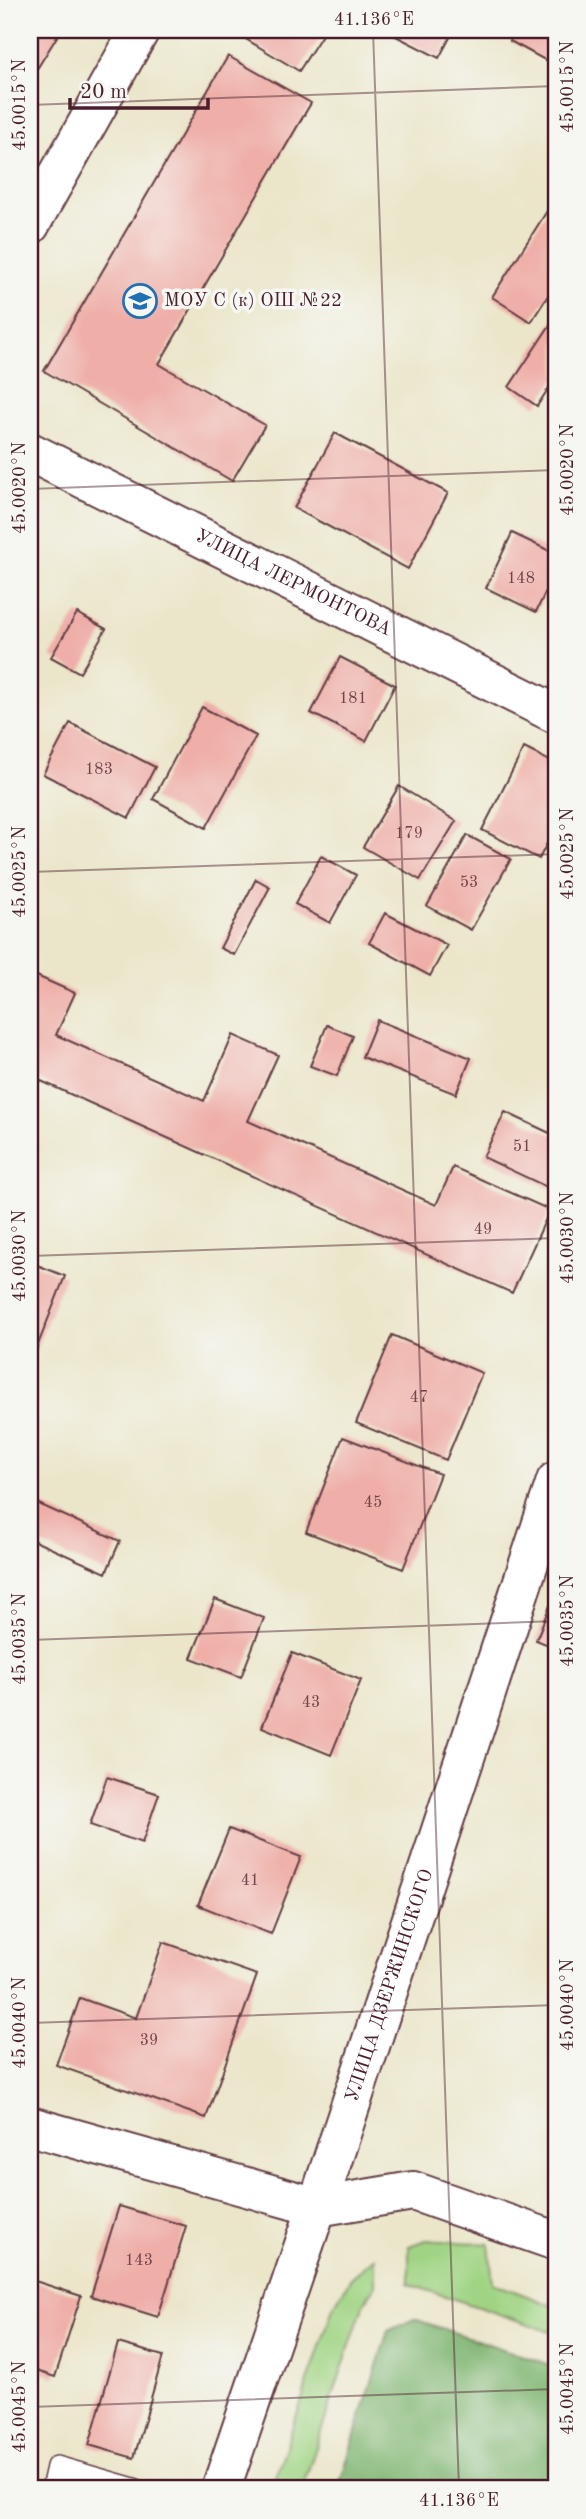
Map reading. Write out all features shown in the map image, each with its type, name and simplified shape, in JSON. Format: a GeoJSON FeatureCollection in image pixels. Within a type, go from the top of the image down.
{"type":"FeatureCollection","features":[{"type":"Feature","properties":{"kind":"street"},"geometry":{"type":"LineString","coordinates":[[30,225],[141,30]]}},
{"type":"Feature","properties":{"kind":"street","name":"УЛИЦА ЛЕРМОНТОВА"},"geometry":{"type":"LineString","coordinates":[[30,452],[556,714]]}},
{"type":"Feature","properties":{"kind":"street","name":"УЛИЦА ДЗЕРЖИНСКОГО"},"geometry":{"type":"LineString","coordinates":[[221,2489],[317,2207],[556,1481]]}},
{"type":"Feature","properties":{"kind":"street"},"geometry":{"type":"LineString","coordinates":[[30,2126],[317,2207],[413,2191],[556,2241]]}},
{"type":"Feature","properties":{"kind":"lane"},"geometry":{"type":"LineString","coordinates":[[51,2489],[57,2467],[134,2489]]}},
{"type":"Feature","properties":{"kind":"green space"},"geometry":{"type":"Polygon","coordinates":[[[426,2240],[489,2244],[493,2283],[556,2307],[556,2333],[409,2284],[409,2246],[426,2240]]]}},
{"type":"Feature","properties":{"kind":"green space"},"geometry":{"type":"Polygon","coordinates":[[[375,2258],[375,2285],[363,2306],[302,2489],[272,2489],[333,2308],[351,2278],[375,2258]]]}},
{"type":"Feature","properties":{"kind":"green space"},"geometry":{"type":"Polygon","coordinates":[[[414,2319],[556,2367],[556,2489],[338,2489],[388,2331],[414,2319]]]}},
{"type":"Feature","properties":{"kind":"building"},"geometry":{"type":"Polygon","coordinates":[[[30,30],[61,30],[32,77],[30,76],[30,30]]]}},
{"type":"Feature","properties":{"kind":"building"},"geometry":{"type":"Polygon","coordinates":[[[242,30],[325,30],[299,71],[239,35],[242,30]]]}},
{"type":"Feature","properties":{"kind":"building"},"geometry":{"type":"Polygon","coordinates":[[[384,30],[454,30],[439,58],[384,30]]]}},
{"type":"Feature","properties":{"kind":"building"},"geometry":{"type":"Polygon","coordinates":[[[516,30],[556,30],[556,66],[510,41],[516,30]]]}},
{"type":"Feature","properties":{"kind":"building","name":"МОУ С (к) ОШ №22"},"geometry":{"type":"Polygon","coordinates":[[[228,56],[311,103],[159,364],[265,425],[232,481],[44,371],[228,56]]]}},
{"type":"Feature","properties":{"kind":"building"},"geometry":{"type":"Polygon","coordinates":[[[556,197],[556,283],[531,322],[492,297],[556,197]]]}},
{"type":"Feature","properties":{"kind":"building"},"geometry":{"type":"Polygon","coordinates":[[[556,316],[556,377],[537,406],[509,387],[556,316]]]}},
{"type":"Feature","properties":{"kind":"building"},"geometry":{"type":"Polygon","coordinates":[[[335,433],[448,493],[408,569],[294,508],[335,433]]]}},
{"type":"Feature","properties":{"kind":"building"},"geometry":{"type":"Polygon","coordinates":[[[512,533],[556,554],[556,570],[536,612],[486,588],[512,533]]]}},
{"type":"Feature","properties":{"kind":"building"},"geometry":{"type":"Polygon","coordinates":[[[77,613],[106,629],[80,673],[51,657],[77,613]]]}},
{"type":"Feature","properties":{"kind":"building"},"geometry":{"type":"Polygon","coordinates":[[[340,657],[395,685],[366,741],[311,713],[340,657]]]}},
{"type":"Feature","properties":{"kind":"building"},"geometry":{"type":"Polygon","coordinates":[[[202,707],[256,736],[206,828],[153,799],[202,707]]]}},
{"type":"Feature","properties":{"kind":"building"},"geometry":{"type":"Polygon","coordinates":[[[70,723],[155,767],[129,818],[43,774],[70,723]]]}},
{"type":"Feature","properties":{"kind":"building"},"geometry":{"type":"Polygon","coordinates":[[[524,748],[556,764],[556,826],[539,859],[482,830],[524,748]]]}},
{"type":"Feature","properties":{"kind":"building"},"geometry":{"type":"Polygon","coordinates":[[[399,786],[456,821],[420,880],[363,847],[399,786]]]}},
{"type":"Feature","properties":{"kind":"building"},"geometry":{"type":"Polygon","coordinates":[[[467,835],[511,859],[471,930],[427,906],[467,835]]]}},
{"type":"Feature","properties":{"kind":"building"},"geometry":{"type":"Polygon","coordinates":[[[321,856],[356,875],[330,923],[295,904],[321,856]]]}},
{"type":"Feature","properties":{"kind":"building"},"geometry":{"type":"Polygon","coordinates":[[[256,879],[270,887],[234,955],[220,948],[256,879]]]}},
{"type":"Feature","properties":{"kind":"building"},"geometry":{"type":"Polygon","coordinates":[[[385,913],[447,945],[430,976],[369,943],[385,913]]]}},
{"type":"Feature","properties":{"kind":"building"},"geometry":{"type":"Polygon","coordinates":[[[30,973],[75,993],[56,1035],[204,1101],[233,1035],[278,1055],[248,1121],[436,1205],[453,1167],[550,1210],[512,1293],[30,1076],[30,973]]]}},
{"type":"Feature","properties":{"kind":"building"},"geometry":{"type":"Polygon","coordinates":[[[377,1020],[471,1058],[456,1094],[362,1057],[377,1020]]]}},
{"type":"Feature","properties":{"kind":"building"},"geometry":{"type":"Polygon","coordinates":[[[327,1025],[353,1036],[337,1076],[310,1066],[327,1025]]]}},
{"type":"Feature","properties":{"kind":"building"},"geometry":{"type":"Polygon","coordinates":[[[505,1112],[556,1136],[556,1179],[551,1189],[483,1157],[505,1112]]]}},
{"type":"Feature","properties":{"kind":"building"},"geometry":{"type":"Polygon","coordinates":[[[32,1263],[65,1276],[30,1365],[30,1270],[32,1263]]]}},
{"type":"Feature","properties":{"kind":"building"},"geometry":{"type":"Polygon","coordinates":[[[392,1335],[482,1373],[446,1460],[356,1423],[392,1335]]]}},
{"type":"Feature","properties":{"kind":"building"},"geometry":{"type":"Polygon","coordinates":[[[343,1437],[440,1474],[403,1569],[306,1532],[343,1437]]]}},
{"type":"Feature","properties":{"kind":"building"},"geometry":{"type":"Polygon","coordinates":[[[30,1500],[120,1541],[106,1573],[30,1539],[30,1500]]]}},
{"type":"Feature","properties":{"kind":"building"},"geometry":{"type":"Polygon","coordinates":[[[556,1591],[556,1648],[536,1640],[556,1591]]]}},
{"type":"Feature","properties":{"kind":"building"},"geometry":{"type":"Polygon","coordinates":[[[215,1599],[264,1618],[241,1677],[191,1658],[215,1599]]]}},
{"type":"Feature","properties":{"kind":"building"},"geometry":{"type":"Polygon","coordinates":[[[292,1653],[361,1680],[331,1755],[262,1727],[292,1653]]]}},
{"type":"Feature","properties":{"kind":"building"},"geometry":{"type":"Polygon","coordinates":[[[107,1777],[159,1794],[142,1843],[90,1825],[107,1777]]]}},
{"type":"Feature","properties":{"kind":"building"},"geometry":{"type":"Polygon","coordinates":[[[229,1829],[301,1857],[271,1934],[198,1905],[229,1829]]]}},
{"type":"Feature","properties":{"kind":"building"},"geometry":{"type":"Polygon","coordinates":[[[163,1942],[257,1975],[206,2118],[56,2065],[80,1998],[136,2018],[163,1942]]]}},
{"type":"Feature","properties":{"kind":"building"},"geometry":{"type":"Polygon","coordinates":[[[119,2206],[186,2226],[158,2317],[91,2296],[119,2206]]]}},
{"type":"Feature","properties":{"kind":"building"},"geometry":{"type":"Polygon","coordinates":[[[35,2281],[81,2296],[55,2377],[30,2369],[30,2296],[35,2281]]]}},
{"type":"Feature","properties":{"kind":"building"},"geometry":{"type":"Polygon","coordinates":[[[118,2343],[163,2356],[134,2458],[89,2445],[118,2343]]]}},
{"type":"Feature","properties":{"kind":"place","name":"МОУ С (к) ОШ №22"},"geometry":{"type":"Point","coordinates":[140,301]}}]}
